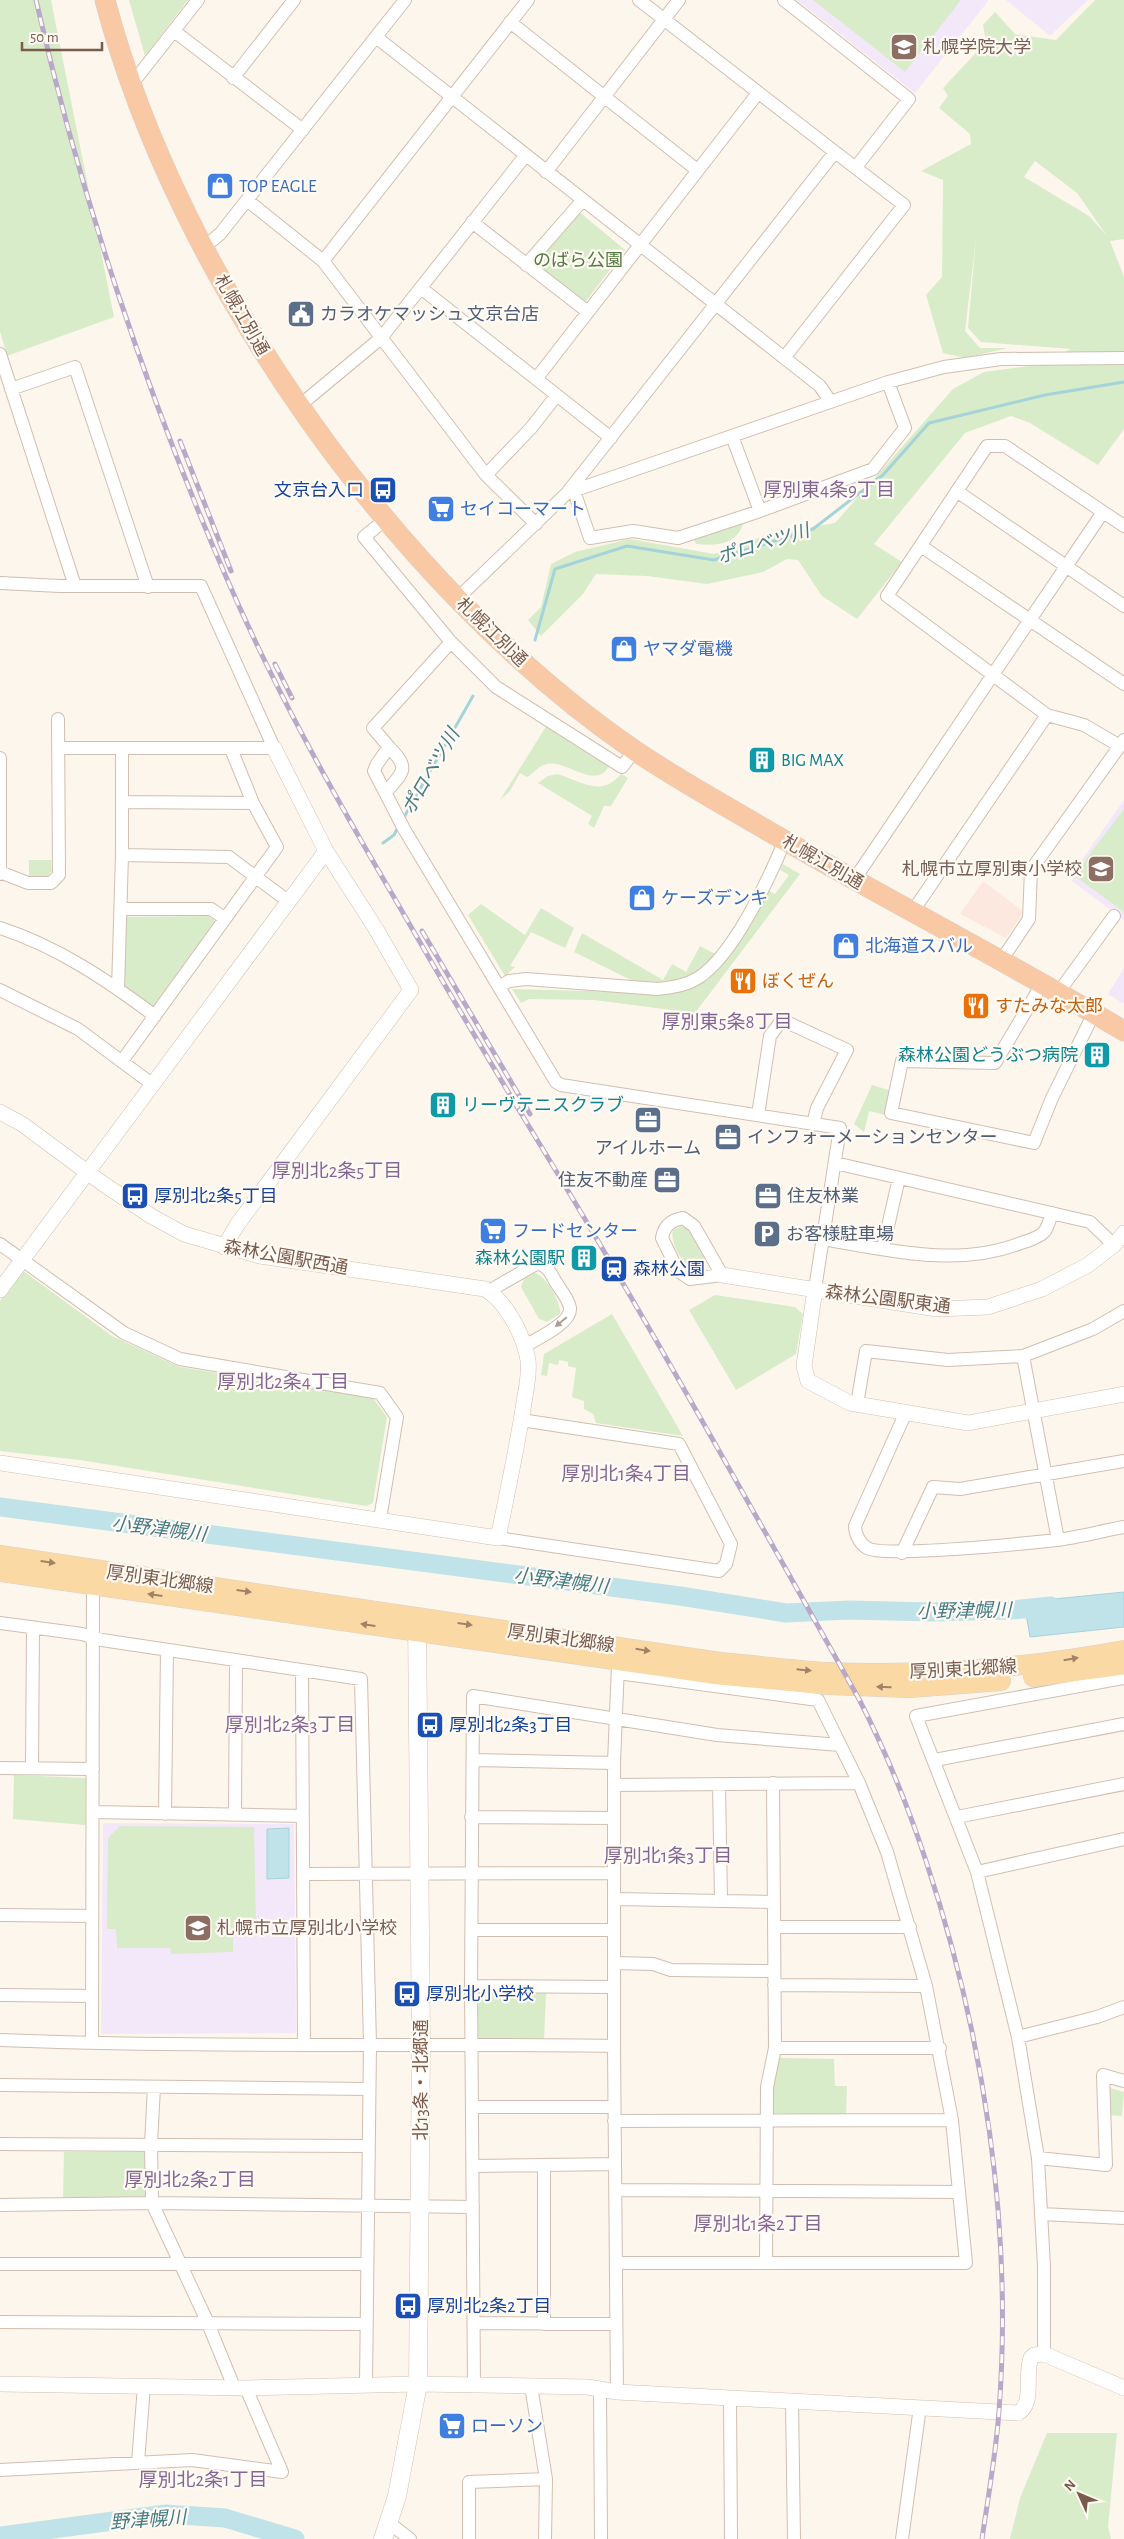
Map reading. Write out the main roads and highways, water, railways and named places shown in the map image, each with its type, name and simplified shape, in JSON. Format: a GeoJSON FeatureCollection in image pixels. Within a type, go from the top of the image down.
{"type":"FeatureCollection","features":[{"type":"Feature","properties":{"kind":"highway","name":"札幌江別通"},"geometry":{"type":"LineString","coordinates":[[105,0],[131,85],[149,130],[204,247],[270,362],[327,444],[386,519],[457,599],[537,675],[574,706],[635,750],[854,880],[1124,1031]]}},
{"type":"Feature","properties":{"kind":"main road","name":"厚別東北郷線"},"geometry":{"type":"LineString","coordinates":[[0,1555],[93,1577],[417,1624],[720,1662],[825,1672],[908,1673],[1003,1668],[1062,1661],[1124,1650]]}},
{"type":"Feature","properties":{"kind":"main road","name":"厚別東北郷線"},"geometry":{"type":"LineString","coordinates":[[0,1572],[93,1577]]}},
{"type":"Feature","properties":{"kind":"main road","name":"厚別東北郷線"},"geometry":{"type":"LineString","coordinates":[[417,1624],[618,1666],[828,1686],[910,1688],[1073,1673],[1124,1665]]}},
{"type":"Feature","properties":{"kind":"main road","name":"北13条・北郷通"},"geometry":{"type":"LineString","coordinates":[[383,2539],[396,2496],[418,2384],[422,2044],[417,1624]]}},
{"type":"Feature","properties":{"kind":"water"},"geometry":{"type":"Polygon","coordinates":[[[1124,1592],[1124,1627],[1030,1637],[1024,1602],[1124,1592]]]}},
{"type":"Feature","properties":{"kind":"water"},"geometry":{"type":"Polygon","coordinates":[[[289,1828],[289,1878],[267,1879],[267,1829],[289,1828]]]}},
{"type":"Feature","properties":{"kind":"waterway","name":"ポロベツ川"},"geometry":{"type":"LineString","coordinates":[[535,640],[555,569],[627,546],[714,560],[813,529],[883,475],[929,423],[1045,395],[1124,382]]}},
{"type":"Feature","properties":{"kind":"waterway","name":"ポロベツ川"},"geometry":{"type":"LineString","coordinates":[[403,819],[473,696]]}},
{"type":"Feature","properties":{"kind":"waterway","name":"ポロベツ川"},"geometry":{"type":"LineString","coordinates":[[383,843],[394,835],[398,827]]}},
{"type":"Feature","properties":{"kind":"waterway","name":"小野津幌川"},"geometry":{"type":"LineString","coordinates":[[0,1507],[680,1596],[786,1613],[849,1610],[931,1612],[1012,1610],[1051,1606]]}},
{"type":"Feature","properties":{"kind":"waterway","name":"野津幌川"},"geometry":{"type":"LineString","coordinates":[[0,2536],[166,2514],[225,2518],[295,2539]]}},
{"type":"Feature","properties":{"kind":"railway"},"geometry":{"type":"LineString","coordinates":[[36,0],[73,147],[118,294],[170,438],[245,620],[285,702],[350,821],[649,1329],[859,1699],[896,1778],[912,1820],[946,1927],[964,1995],[990,2132],[997,2202],[1002,2272],[999,2411],[982,2539]]}},
{"type":"Feature","properties":{"kind":"railway"},"geometry":{"type":"LineString","coordinates":[[180,441],[231,571]]}},
{"type":"Feature","properties":{"kind":"railway"},"geometry":{"type":"LineString","coordinates":[[275,664],[292,698]]}},
{"type":"Feature","properties":{"kind":"railway"},"geometry":{"type":"LineString","coordinates":[[422,931],[530,1114]]}},
{"type":"Feature","properties":{"kind":"place","name":"札幌学院大学"},"geometry":{"type":"Point","coordinates":[904,47]}},
{"type":"Feature","properties":{"kind":"place","name":"TOP EAGLE"},"geometry":{"type":"Point","coordinates":[220,186]}},
{"type":"Feature","properties":{"kind":"place","name":"カラオケマッシュ 文京台店"},"geometry":{"type":"Point","coordinates":[301,314]}},
{"type":"Feature","properties":{"kind":"place","name":"文京台入口"},"geometry":{"type":"Point","coordinates":[383,490]}},
{"type":"Feature","properties":{"kind":"place","name":"セイコーマート"},"geometry":{"type":"Point","coordinates":[441,509]}},
{"type":"Feature","properties":{"kind":"place","name":"ヤマダ電機"},"geometry":{"type":"Point","coordinates":[624,649]}},
{"type":"Feature","properties":{"kind":"place","name":"BIG MAX"},"geometry":{"type":"Point","coordinates":[762,760]}},
{"type":"Feature","properties":{"kind":"place","name":"札幌市立厚別東小学校"},"geometry":{"type":"Point","coordinates":[1101,869]}},
{"type":"Feature","properties":{"kind":"place","name":"ケーズデンキ"},"geometry":{"type":"Point","coordinates":[642,898]}},
{"type":"Feature","properties":{"kind":"place","name":"北海道スバル"},"geometry":{"type":"Point","coordinates":[846,946]}},
{"type":"Feature","properties":{"kind":"place","name":"ぼくぜん"},"geometry":{"type":"Point","coordinates":[743,981]}},
{"type":"Feature","properties":{"kind":"place","name":"すたみな太郎"},"geometry":{"type":"Point","coordinates":[976,1006]}},
{"type":"Feature","properties":{"kind":"place","name":"森林公園どうぶつ病院"},"geometry":{"type":"Point","coordinates":[1097,1055]}},
{"type":"Feature","properties":{"kind":"place","name":"リーヴテニスクラブ"},"geometry":{"type":"Point","coordinates":[443,1105]}},
{"type":"Feature","properties":{"kind":"place","name":"アイルホーム"},"geometry":{"type":"Point","coordinates":[648,1120]}},
{"type":"Feature","properties":{"kind":"place","name":"インフォーメーションセンター"},"geometry":{"type":"Point","coordinates":[728,1137]}},
{"type":"Feature","properties":{"kind":"place","name":"住友不動産"},"geometry":{"type":"Point","coordinates":[667,1180]}},
{"type":"Feature","properties":{"kind":"place","name":"厚別北2条5丁目"},"geometry":{"type":"Point","coordinates":[135,1196]}},
{"type":"Feature","properties":{"kind":"place","name":"住友林業"},"geometry":{"type":"Point","coordinates":[768,1196]}},
{"type":"Feature","properties":{"kind":"place","name":"フードセンター"},"geometry":{"type":"Point","coordinates":[493,1231]}},
{"type":"Feature","properties":{"kind":"place","name":"お客様駐車場"},"geometry":{"type":"Point","coordinates":[767,1234]}},
{"type":"Feature","properties":{"kind":"place","name":"森林公園駅"},"geometry":{"type":"Point","coordinates":[584,1258]}},
{"type":"Feature","properties":{"kind":"place","name":"森林公園"},"geometry":{"type":"Point","coordinates":[614,1269]}},
{"type":"Feature","properties":{"kind":"place","name":"厚別北2条3丁目"},"geometry":{"type":"Point","coordinates":[430,1725]}},
{"type":"Feature","properties":{"kind":"place","name":"札幌市立厚別北小学校"},"geometry":{"type":"Point","coordinates":[198,1928]}},
{"type":"Feature","properties":{"kind":"place","name":"厚別北小学校"},"geometry":{"type":"Point","coordinates":[407,1994]}},
{"type":"Feature","properties":{"kind":"place","name":"厚別北2条2丁目"},"geometry":{"type":"Point","coordinates":[408,2306]}},
{"type":"Feature","properties":{"kind":"place","name":"ローソン"},"geometry":{"type":"Point","coordinates":[452,2426]}},
{"type":"Feature","properties":{"kind":"district","name":"厚別東4条9丁目"},"geometry":{"type":"Point","coordinates":[829,489]}},
{"type":"Feature","properties":{"kind":"district","name":"厚別東5条8丁目"},"geometry":{"type":"Point","coordinates":[727,1021]}},
{"type":"Feature","properties":{"kind":"district","name":"厚別北2条5丁目"},"geometry":{"type":"Point","coordinates":[337,1170]}},
{"type":"Feature","properties":{"kind":"district","name":"厚別北2条4丁目"},"geometry":{"type":"Point","coordinates":[283,1381]}},
{"type":"Feature","properties":{"kind":"district","name":"厚別北1条4丁目"},"geometry":{"type":"Point","coordinates":[626,1473]}},
{"type":"Feature","properties":{"kind":"district","name":"厚別北2条3丁目"},"geometry":{"type":"Point","coordinates":[290,1724]}},
{"type":"Feature","properties":{"kind":"district","name":"厚別北1条3丁目"},"geometry":{"type":"Point","coordinates":[668,1855]}},
{"type":"Feature","properties":{"kind":"district","name":"厚別北2条2丁目"},"geometry":{"type":"Point","coordinates":[190,2179]}},
{"type":"Feature","properties":{"kind":"district","name":"厚別北1条2丁目"},"geometry":{"type":"Point","coordinates":[758,2223]}},
{"type":"Feature","properties":{"kind":"district","name":"厚別北2条1丁目"},"geometry":{"type":"Point","coordinates":[203,2479]}},
{"type":"Feature","properties":{"kind":"park label","name":"のばら公園"},"geometry":{"type":"Point","coordinates":[578,260]}}]}
